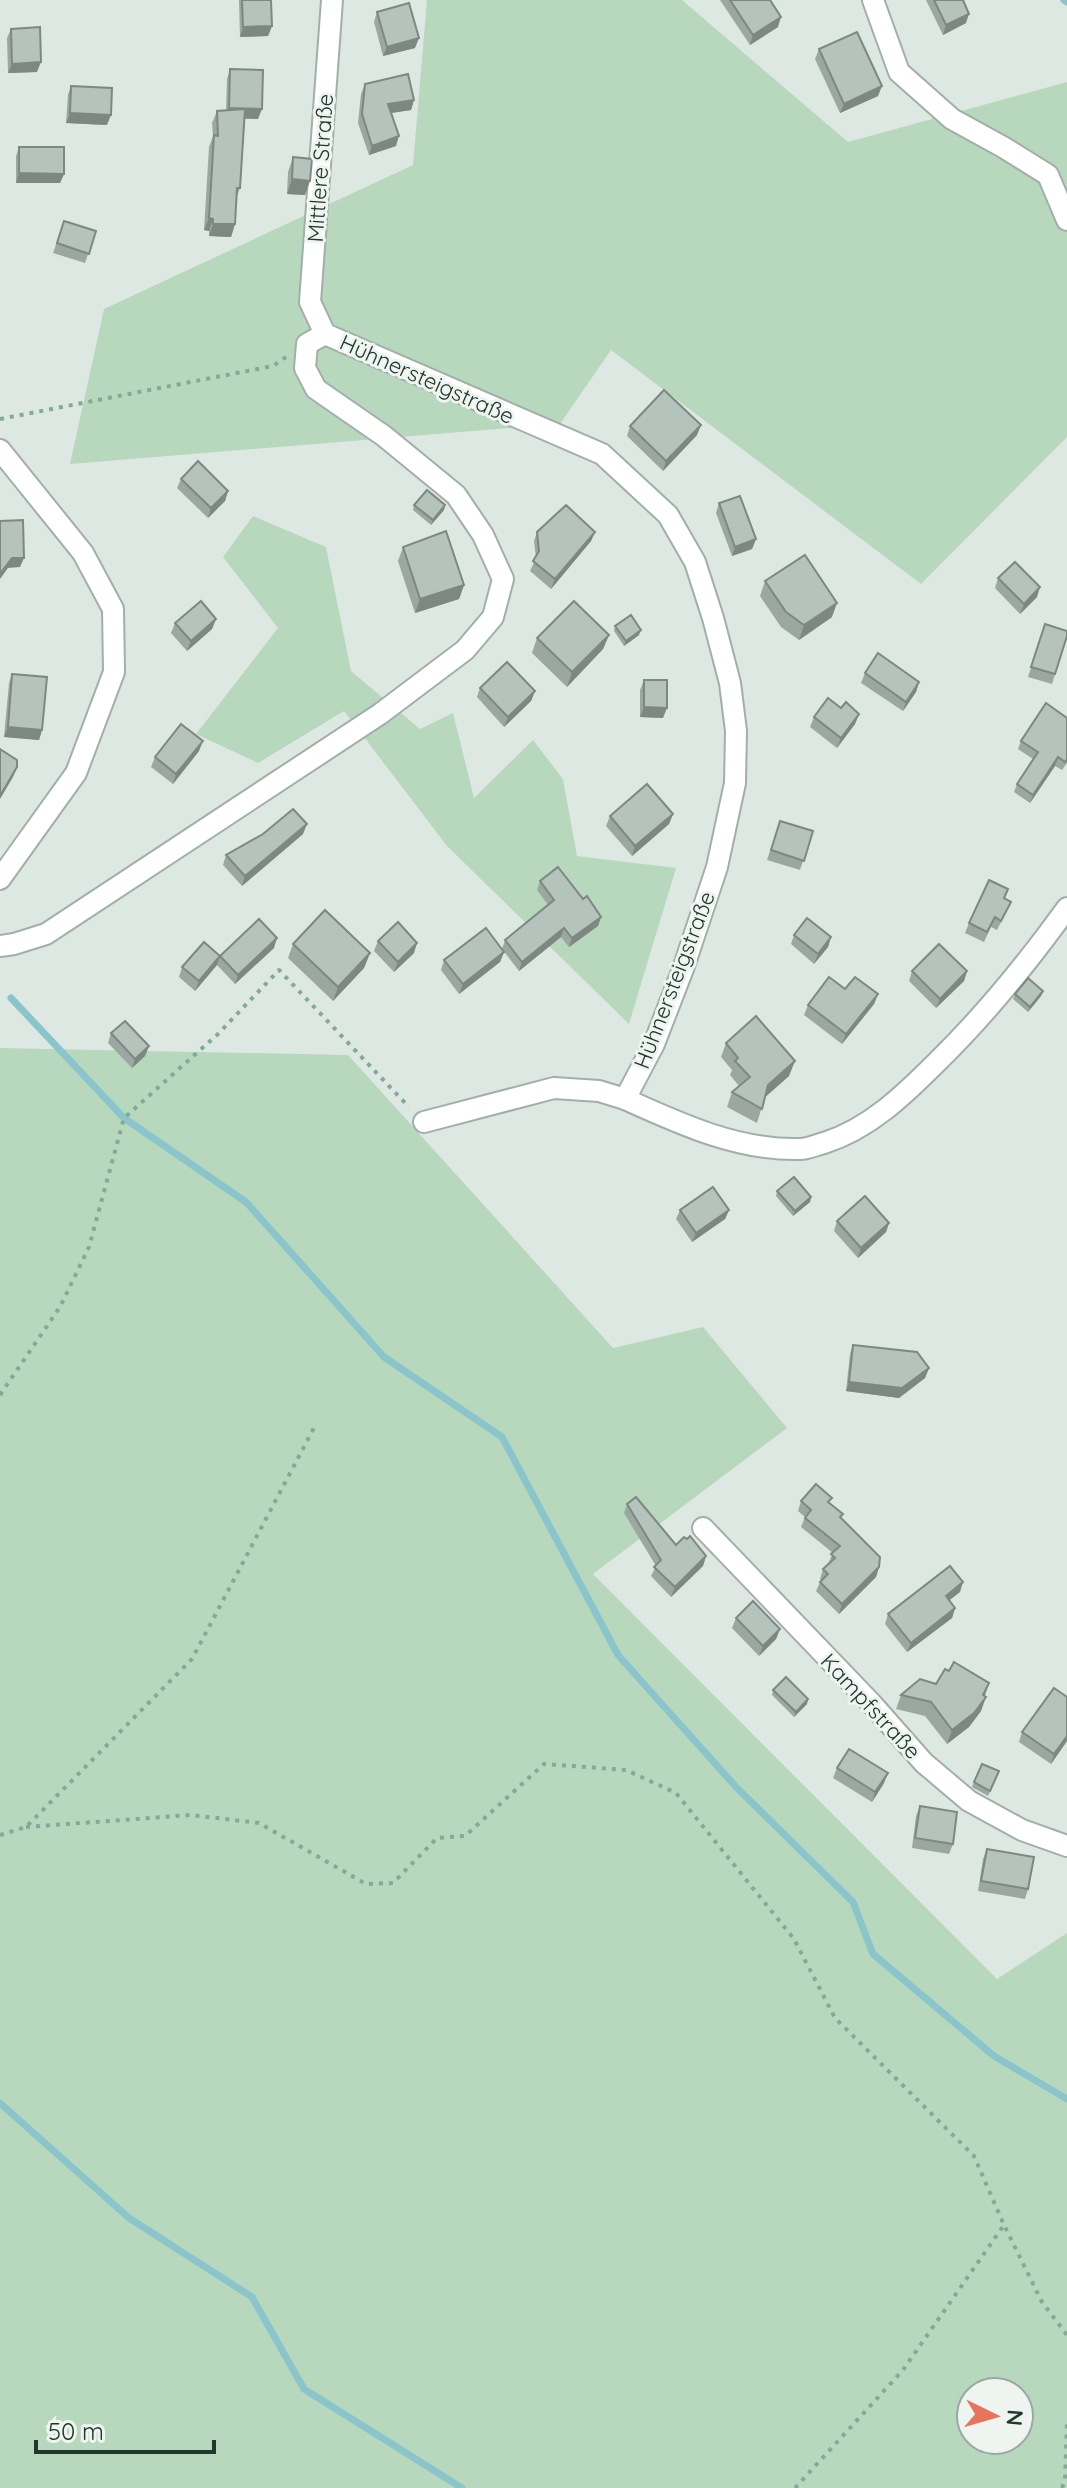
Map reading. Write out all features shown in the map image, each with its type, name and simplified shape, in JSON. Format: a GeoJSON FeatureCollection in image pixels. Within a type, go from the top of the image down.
{"type":"FeatureCollection","features":[{"type":"Feature","properties":{"kind":"street","name":"Mittlere Straße"},"geometry":{"type":"LineString","coordinates":[[325,334],[310,302],[332,0]]}},
{"type":"Feature","properties":{"kind":"street"},"geometry":{"type":"LineString","coordinates":[[873,0],[899,72],[952,119],[1048,175],[1067,220]]}},
{"type":"Feature","properties":{"kind":"street","name":"Hühnersteigstraße"},"geometry":{"type":"LineString","coordinates":[[0,946],[46,934],[380,714],[465,650],[493,617],[503,579],[483,535],[456,495],[384,436],[316,389],[305,368],[307,344],[325,334],[602,454],[668,515],[695,562],[730,683],[736,731],[735,783],[717,867],[683,969],[654,1044],[625,1099]]}},
{"type":"Feature","properties":{"kind":"street"},"geometry":{"type":"LineString","coordinates":[[0,450],[83,553],[113,609],[114,672],[76,773],[0,879]]}},
{"type":"Feature","properties":{"kind":"street"},"geometry":{"type":"LineString","coordinates":[[424,1122],[554,1088],[599,1091],[684,1125],[746,1144],[803,1149],[845,1137],[903,1096],[981,1019],[1067,908]]}},
{"type":"Feature","properties":{"kind":"street","name":"Kampfstraße"},"geometry":{"type":"LineString","coordinates":[[703,1528],[872,1704],[924,1763],[969,1801],[1022,1830],[1067,1846]]}},
{"type":"Feature","properties":{"kind":"path"},"geometry":{"type":"LineString","coordinates":[[0,419],[273,366],[288,356]]}},
{"type":"Feature","properties":{"kind":"path"},"geometry":{"type":"LineString","coordinates":[[0,1395],[60,1307],[89,1247],[124,1118],[218,1034],[279,970],[424,1122]]}},
{"type":"Feature","properties":{"kind":"path"},"geometry":{"type":"LineString","coordinates":[[26,1827],[192,1659],[316,1424]]}},
{"type":"Feature","properties":{"kind":"path"},"geometry":{"type":"LineString","coordinates":[[0,1835],[26,1827],[191,1815],[259,1823],[366,1884],[393,1883],[437,1838],[465,1836],[544,1764],[626,1770],[676,1793],[794,1939],[835,2018],[974,2156],[1042,2302],[1067,2335]]}},
{"type":"Feature","properties":{"kind":"path"},"geometry":{"type":"LineString","coordinates":[[795,2488],[903,2370],[1004,2225]]}},
{"type":"Feature","properties":{"kind":"path"},"geometry":{"type":"LineString","coordinates":[[1062,2488],[1067,2421]]}},
{"type":"Feature","properties":{"kind":"green space"},"geometry":{"type":"Polygon","coordinates":[[[427,0],[682,0],[848,142],[1067,82],[1067,437],[921,584],[611,350],[560,424],[70,464],[104,309],[413,165],[427,0]]]}},
{"type":"Feature","properties":{"kind":"green space"},"geometry":{"type":"Polygon","coordinates":[[[253,516],[326,547],[351,671],[420,729],[453,713],[474,798],[533,740],[563,779],[577,856],[676,868],[629,1024],[447,846],[344,711],[258,763],[196,734],[278,628],[223,557],[253,516]]]}},
{"type":"Feature","properties":{"kind":"green space"},"geometry":{"type":"Polygon","coordinates":[[[0,1048],[348,1055],[613,1348],[703,1327],[787,1428],[593,1574],[997,1979],[1067,1933],[1067,2488],[0,2488],[0,1048]]]}},
{"type":"Feature","properties":{"kind":"building"},"geometry":{"type":"Polygon","coordinates":[[[242,0],[271,0],[272,26],[243,27],[242,0]]]}},
{"type":"Feature","properties":{"kind":"building"},"geometry":{"type":"Polygon","coordinates":[[[730,0],[770,0],[781,17],[753,35],[730,0]]]}},
{"type":"Feature","properties":{"kind":"building"},"geometry":{"type":"Polygon","coordinates":[[[934,0],[963,0],[969,14],[946,25],[934,0]]]}},
{"type":"Feature","properties":{"kind":"building"},"geometry":{"type":"Polygon","coordinates":[[[409,3],[419,38],[387,47],[377,12],[409,3]]]}},
{"type":"Feature","properties":{"kind":"building"},"geometry":{"type":"Polygon","coordinates":[[[40,27],[41,62],[12,64],[11,29],[40,27]]]}},
{"type":"Feature","properties":{"kind":"building"},"geometry":{"type":"Polygon","coordinates":[[[857,32],[882,86],[844,104],[819,49],[857,32]]]}},
{"type":"Feature","properties":{"kind":"building"},"geometry":{"type":"Polygon","coordinates":[[[230,69],[263,70],[262,109],[229,108],[230,69]]]}},
{"type":"Feature","properties":{"kind":"building"},"geometry":{"type":"Polygon","coordinates":[[[408,74],[414,100],[388,104],[399,136],[372,146],[362,114],[365,84],[408,74]]]}},
{"type":"Feature","properties":{"kind":"building"},"geometry":{"type":"Polygon","coordinates":[[[71,86],[112,88],[111,115],[70,113],[71,86]]]}},
{"type":"Feature","properties":{"kind":"building"},"geometry":{"type":"Polygon","coordinates":[[[245,109],[235,224],[213,224],[213,219],[209,218],[214,135],[218,136],[217,111],[245,109]]]}},
{"type":"Feature","properties":{"kind":"building"},"geometry":{"type":"Polygon","coordinates":[[[19,147],[64,147],[64,174],[19,173],[19,147]]]}},
{"type":"Feature","properties":{"kind":"building"},"geometry":{"type":"Polygon","coordinates":[[[293,157],[312,159],[310,181],[292,179],[293,157]]]}},
{"type":"Feature","properties":{"kind":"building"},"geometry":{"type":"Polygon","coordinates":[[[64,221],[96,231],[89,254],[57,243],[64,221]]]}},
{"type":"Feature","properties":{"kind":"building"},"geometry":{"type":"Polygon","coordinates":[[[664,390],[701,425],[666,461],[630,426],[664,390]]]}},
{"type":"Feature","properties":{"kind":"building"},"geometry":{"type":"Polygon","coordinates":[[[198,461],[228,491],[211,508],[181,479],[198,461]]]}},
{"type":"Feature","properties":{"kind":"building"},"geometry":{"type":"Polygon","coordinates":[[[427,490],[445,505],[433,520],[414,505],[427,490]]]}},
{"type":"Feature","properties":{"kind":"building"},"geometry":{"type":"Polygon","coordinates":[[[740,496],[756,539],[735,547],[719,503],[740,496]]]}},
{"type":"Feature","properties":{"kind":"building"},"geometry":{"type":"Polygon","coordinates":[[[566,505],[595,532],[555,579],[533,561],[539,551],[537,532],[566,505]]]}},
{"type":"Feature","properties":{"kind":"building"},"geometry":{"type":"Polygon","coordinates":[[[23,520],[24,558],[12,558],[0,574],[0,521],[23,520]]]}},
{"type":"Feature","properties":{"kind":"building"},"geometry":{"type":"Polygon","coordinates":[[[446,531],[464,585],[420,599],[403,547],[446,531]]]}},
{"type":"Feature","properties":{"kind":"building"},"geometry":{"type":"Polygon","coordinates":[[[805,555],[837,603],[804,625],[786,612],[765,581],[805,555]]]}},
{"type":"Feature","properties":{"kind":"building"},"geometry":{"type":"Polygon","coordinates":[[[1015,562],[1040,587],[1024,604],[998,578],[1015,562]]]}},
{"type":"Feature","properties":{"kind":"building"},"geometry":{"type":"Polygon","coordinates":[[[201,601],[216,619],[191,641],[175,623],[201,601]]]}},
{"type":"Feature","properties":{"kind":"building"},"geometry":{"type":"Polygon","coordinates":[[[574,601],[609,635],[572,672],[537,638],[574,601]]]}},
{"type":"Feature","properties":{"kind":"building"},"geometry":{"type":"Polygon","coordinates":[[[631,615],[641,630],[626,641],[615,626],[631,615]]]}},
{"type":"Feature","properties":{"kind":"building"},"geometry":{"type":"Polygon","coordinates":[[[1045,624],[1067,631],[1055,674],[1031,667],[1045,624]]]}},
{"type":"Feature","properties":{"kind":"building"},"geometry":{"type":"Polygon","coordinates":[[[878,653],[919,682],[906,702],[865,673],[878,653]]]}},
{"type":"Feature","properties":{"kind":"building"},"geometry":{"type":"Polygon","coordinates":[[[507,662],[535,691],[508,717],[480,688],[507,662]]]}},
{"type":"Feature","properties":{"kind":"building"},"geometry":{"type":"Polygon","coordinates":[[[12,674],[47,677],[42,730],[8,727],[12,674]]]}},
{"type":"Feature","properties":{"kind":"building"},"geometry":{"type":"Polygon","coordinates":[[[644,680],[667,680],[667,708],[644,707],[644,680]]]}},
{"type":"Feature","properties":{"kind":"building"},"geometry":{"type":"Polygon","coordinates":[[[828,698],[841,708],[846,702],[859,714],[841,738],[814,717],[828,698]]]}},
{"type":"Feature","properties":{"kind":"building"},"geometry":{"type":"Polygon","coordinates":[[[1046,703],[1067,718],[1067,759],[1065,762],[1058,757],[1033,795],[1017,784],[1038,752],[1021,741],[1046,703]]]}},
{"type":"Feature","properties":{"kind":"building"},"geometry":{"type":"Polygon","coordinates":[[[181,724],[203,741],[176,774],[155,757],[181,724]]]}},
{"type":"Feature","properties":{"kind":"building"},"geometry":{"type":"Polygon","coordinates":[[[0,749],[17,760],[17,767],[0,796],[0,749]]]}},
{"type":"Feature","properties":{"kind":"building"},"geometry":{"type":"Polygon","coordinates":[[[647,784],[673,814],[635,846],[610,816],[647,784]]]}},
{"type":"Feature","properties":{"kind":"building"},"geometry":{"type":"Polygon","coordinates":[[[293,809],[307,824],[245,876],[226,855],[263,834],[293,809]]]}},
{"type":"Feature","properties":{"kind":"building"},"geometry":{"type":"Polygon","coordinates":[[[780,821],[813,831],[804,861],[771,850],[780,821]]]}},
{"type":"Feature","properties":{"kind":"building"},"geometry":{"type":"Polygon","coordinates":[[[558,867],[583,899],[587,896],[601,917],[572,938],[564,928],[522,962],[505,940],[554,900],[540,881],[558,867]]]}},
{"type":"Feature","properties":{"kind":"building"},"geometry":{"type":"Polygon","coordinates":[[[989,880],[1008,889],[1004,898],[1011,902],[1001,921],[995,917],[987,932],[969,923],[989,880]]]}},
{"type":"Feature","properties":{"kind":"building"},"geometry":{"type":"Polygon","coordinates":[[[325,910],[370,953],[338,987],[293,944],[325,910]]]}},
{"type":"Feature","properties":{"kind":"building"},"geometry":{"type":"Polygon","coordinates":[[[807,918],[831,937],[818,954],[794,935],[807,918]]]}},
{"type":"Feature","properties":{"kind":"building"},"geometry":{"type":"Polygon","coordinates":[[[259,919],[277,938],[238,975],[220,956],[259,919]]]}},
{"type":"Feature","properties":{"kind":"building"},"geometry":{"type":"Polygon","coordinates":[[[398,922],[417,943],[398,962],[378,941],[398,922]]]}},
{"type":"Feature","properties":{"kind":"building"},"geometry":{"type":"Polygon","coordinates":[[[486,928],[504,952],[463,984],[444,960],[486,928]]]}},
{"type":"Feature","properties":{"kind":"building"},"geometry":{"type":"Polygon","coordinates":[[[204,942],[220,956],[199,981],[182,967],[204,942]]]}},
{"type":"Feature","properties":{"kind":"building"},"geometry":{"type":"Polygon","coordinates":[[[939,944],[967,971],[940,999],[912,971],[939,944]]]}},
{"type":"Feature","properties":{"kind":"building"},"geometry":{"type":"Polygon","coordinates":[[[829,977],[845,989],[855,977],[878,994],[846,1034],[808,1005],[829,977]]]}},
{"type":"Feature","properties":{"kind":"building"},"geometry":{"type":"Polygon","coordinates":[[[1028,978],[1043,991],[1030,1007],[1015,994],[1028,978]]]}},
{"type":"Feature","properties":{"kind":"building"},"geometry":{"type":"Polygon","coordinates":[[[756,1016],[795,1061],[768,1085],[762,1109],[732,1092],[750,1077],[735,1061],[738,1058],[726,1043],[756,1016]]]}},
{"type":"Feature","properties":{"kind":"building"},"geometry":{"type":"Polygon","coordinates":[[[125,1021],[149,1046],[135,1059],[111,1033],[125,1021]]]}},
{"type":"Feature","properties":{"kind":"building"},"geometry":{"type":"Polygon","coordinates":[[[794,1177],[811,1197],[795,1211],[777,1191],[794,1177]]]}},
{"type":"Feature","properties":{"kind":"building"},"geometry":{"type":"Polygon","coordinates":[[[713,1187],[729,1210],[696,1233],[680,1210],[713,1187]]]}},
{"type":"Feature","properties":{"kind":"building"},"geometry":{"type":"Polygon","coordinates":[[[865,1196],[889,1223],[861,1248],[837,1221],[865,1196]]]}},
{"type":"Feature","properties":{"kind":"building"},"geometry":{"type":"Polygon","coordinates":[[[853,1345],[917,1352],[929,1368],[902,1388],[849,1382],[853,1345]]]}},
{"type":"Feature","properties":{"kind":"building"},"geometry":{"type":"Polygon","coordinates":[[[816,1484],[832,1498],[828,1502],[843,1514],[840,1517],[880,1557],[879,1567],[842,1604],[820,1582],[828,1574],[823,1569],[835,1558],[831,1554],[840,1546],[805,1518],[811,1510],[801,1501],[816,1484]]]}},
{"type":"Feature","properties":{"kind":"building"},"geometry":{"type":"Polygon","coordinates":[[[636,1497],[676,1545],[684,1537],[687,1539],[690,1536],[706,1556],[675,1587],[654,1567],[661,1560],[627,1504],[636,1497]]]}},
{"type":"Feature","properties":{"kind":"building"},"geometry":{"type":"Polygon","coordinates":[[[950,1566],[963,1582],[946,1596],[955,1608],[911,1643],[888,1614],[950,1566]]]}},
{"type":"Feature","properties":{"kind":"building"},"geometry":{"type":"Polygon","coordinates":[[[753,1601],[780,1629],[763,1646],[736,1618],[753,1601]]]}},
{"type":"Feature","properties":{"kind":"building"},"geometry":{"type":"Polygon","coordinates":[[[954,1662],[989,1683],[983,1695],[986,1697],[974,1713],[952,1730],[931,1702],[901,1695],[920,1679],[936,1684],[945,1669],[949,1671],[954,1662]]]}},
{"type":"Feature","properties":{"kind":"building"},"geometry":{"type":"Polygon","coordinates":[[[786,1677],[808,1699],[796,1712],[773,1690],[786,1677]]]}},
{"type":"Feature","properties":{"kind":"building"},"geometry":{"type":"Polygon","coordinates":[[[1054,1688],[1067,1697],[1067,1736],[1054,1754],[1022,1732],[1054,1688]]]}},
{"type":"Feature","properties":{"kind":"building"},"geometry":{"type":"Polygon","coordinates":[[[849,1749],[888,1773],[875,1792],[837,1768],[849,1749]]]}},
{"type":"Feature","properties":{"kind":"building"},"geometry":{"type":"Polygon","coordinates":[[[982,1764],[999,1771],[990,1791],[974,1782],[982,1764]]]}},
{"type":"Feature","properties":{"kind":"building"},"geometry":{"type":"Polygon","coordinates":[[[920,1806],[957,1812],[953,1844],[915,1838],[920,1806]]]}},
{"type":"Feature","properties":{"kind":"building"},"geometry":{"type":"Polygon","coordinates":[[[987,1849],[1034,1857],[1028,1889],[981,1881],[987,1849]]]}},
{"type":"Feature","properties":{"kind":"waterway"},"geometry":{"type":"LineString","coordinates":[[11,998],[124,1118],[246,1202],[384,1357],[502,1437],[618,1655],[736,1787],[853,1902],[873,1954],[994,2056],[1067,2099]]}},
{"type":"Feature","properties":{"kind":"waterway"},"geometry":{"type":"LineString","coordinates":[[0,2103],[129,2218],[252,2297],[304,2389],[462,2488]]}}]}
